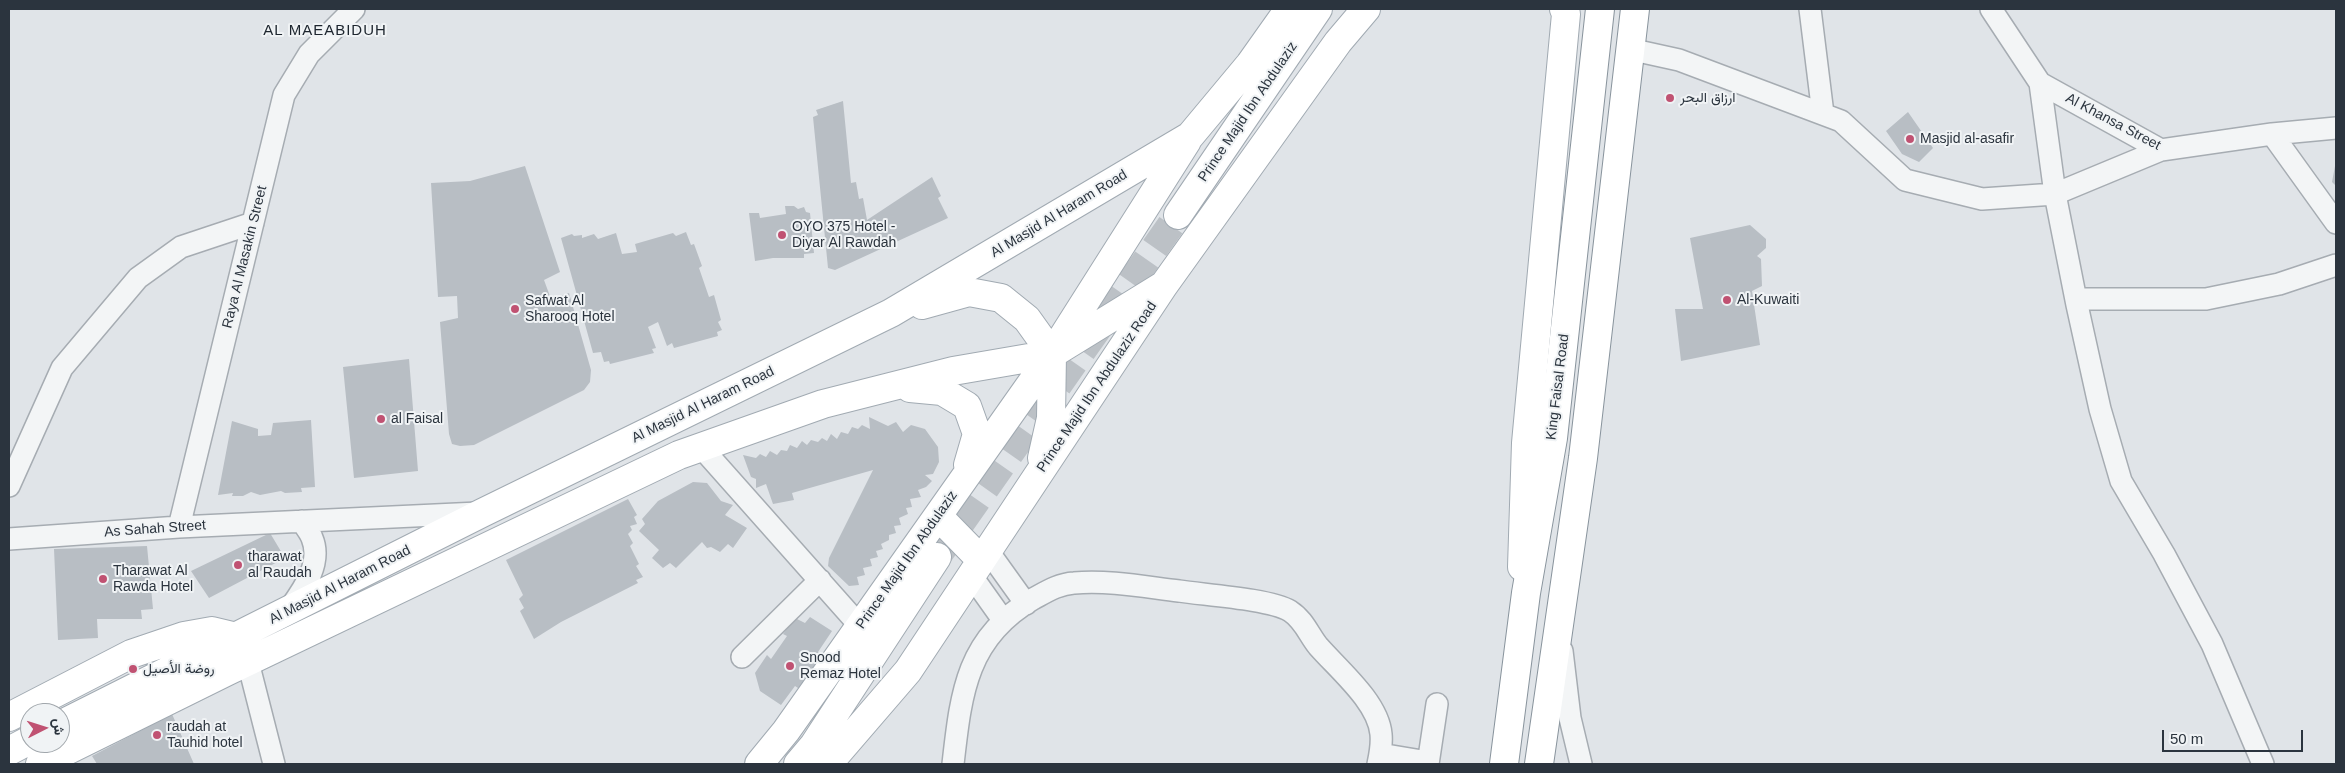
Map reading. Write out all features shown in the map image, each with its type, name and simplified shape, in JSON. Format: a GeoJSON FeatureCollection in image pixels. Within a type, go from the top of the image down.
{"type":"FeatureCollection","features":[{"type":"Feature","properties":{"kind":"main road","name":"Al Masjid Al Haram Road"},"geometry":{"type":"LineString","coordinates":[[70,720],[482,513],[891,313],[1190,136],[1250,64],[1289,9]]}},
{"type":"Feature","properties":{"kind":"main road","name":"Prince Majid Ibn Abdulaziz"},"geometry":{"type":"LineString","coordinates":[[1178,215],[1318,9]]}},
{"type":"Feature","properties":{"kind":"main road","name":"Prince Majid Ibn Abdulaziz Road"},"geometry":{"type":"LineString","coordinates":[[828,764],[908,671],[1164,286],[1338,42],[1366,9]]}},
{"type":"Feature","properties":{"kind":"main road"},"geometry":{"type":"LineString","coordinates":[[1338,42],[1374,9]]}},
{"type":"Feature","properties":{"kind":"main road","name":"King Faisal Road"},"geometry":{"type":"LineString","coordinates":[[1504,764],[1526,593],[1553,438],[1600,9]]}},
{"type":"Feature","properties":{"kind":"main road"},"geometry":{"type":"LineString","coordinates":[[1539,764],[1583,458],[1634,9]]}},
{"type":"Feature","properties":{"kind":"main road"},"geometry":{"type":"LineString","coordinates":[[1520,642],[1526,443],[1566,10]]}},
{"type":"Feature","properties":{"kind":"main road","name":"Prince Majid Ibn Abdulaziz"},"geometry":{"type":"LineString","coordinates":[[759,764],[786,731],[1052,354],[1190,136]]}},
{"type":"Feature","properties":{"kind":"main road","name":"Al Masjid Al Haram Road"},"geometry":{"type":"LineString","coordinates":[[40,764],[679,455],[823,404],[953,371],[1052,354],[1164,286]]}},
{"type":"Feature","properties":{"kind":"main road"},"geometry":{"type":"LineString","coordinates":[[891,313],[969,292],[1001,298],[1027,318],[1052,354],[1051,418],[1038,474]]}},
{"type":"Feature","properties":{"kind":"main road"},"geometry":{"type":"LineString","coordinates":[[893,386],[942,391],[967,406],[977,434],[963,481]]}},
{"type":"Feature","properties":{"kind":"main road"},"geometry":{"type":"LineString","coordinates":[[938,516],[980,562]]}},
{"type":"Feature","properties":{"kind":"main road","name":"Prince Majid Ibn Abdulaziz"},"geometry":{"type":"LineString","coordinates":[[798,764],[814,745],[938,558]]}},
{"type":"Feature","properties":{"kind":"main road"},"geometry":{"type":"LineString","coordinates":[[9,717],[131,654],[184,636],[212,631],[237,637]]}},
{"type":"Feature","properties":{"kind":"street","name":"Raya Al Masakin Street"},"geometry":{"type":"LineString","coordinates":[[179,527],[284,95],[309,54],[354,9]]}},
{"type":"Feature","properties":{"kind":"street"},"geometry":{"type":"LineString","coordinates":[[1810,9],[1823,114]]}},
{"type":"Feature","properties":{"kind":"street","name":"Al Khansa Street"},"geometry":{"type":"LineString","coordinates":[[1991,9],[2040,83],[2161,150],[2272,134],[2336,128]]}},
{"type":"Feature","properties":{"kind":"street"},"geometry":{"type":"LineString","coordinates":[[1629,49],[1680,60],[1841,121],[1905,180],[1982,199],[2055,194],[2161,150]]}},
{"type":"Feature","properties":{"kind":"street"},"geometry":{"type":"LineString","coordinates":[[2040,83],[2055,194],[2076,299],[2100,409],[2121,481],[2164,554],[2212,644],[2263,764]]}},
{"type":"Feature","properties":{"kind":"street"},"geometry":{"type":"LineString","coordinates":[[2272,134],[2336,223]]}},
{"type":"Feature","properties":{"kind":"street"},"geometry":{"type":"LineString","coordinates":[[9,486],[62,368],[138,278],[181,247],[253,223]]}},
{"type":"Feature","properties":{"kind":"street"},"geometry":{"type":"LineString","coordinates":[[2076,299],[2206,300],[2279,284],[2336,265]]}},
{"type":"Feature","properties":{"kind":"street"},"geometry":{"type":"LineString","coordinates":[[701,447],[860,626]]}},
{"type":"Feature","properties":{"kind":"street","name":"As Sahah Street"},"geometry":{"type":"LineString","coordinates":[[9,539],[179,527],[482,513]]}},
{"type":"Feature","properties":{"kind":"street"},"geometry":{"type":"LineString","coordinates":[[288,611],[305,586],[314,563],[313,540],[302,521]]}},
{"type":"Feature","properties":{"kind":"street"},"geometry":{"type":"LineString","coordinates":[[980,562],[1026,604]]}},
{"type":"Feature","properties":{"kind":"street"},"geometry":{"type":"LineString","coordinates":[[980,562],[1003,620]]}},
{"type":"Feature","properties":{"kind":"street"},"geometry":{"type":"LineString","coordinates":[[742,658],[820,580]]}},
{"type":"Feature","properties":{"kind":"street"},"geometry":{"type":"LineString","coordinates":[[953,764],[964,689],[980,651],[1003,620],[1056,586],[1073,582],[1096,582],[1217,596],[1282,607],[1293,613],[1306,626],[1317,645],[1364,696],[1376,717],[1381,734],[1379,759],[1428,763],[1437,704]]}},
{"type":"Feature","properties":{"kind":"street"},"geometry":{"type":"LineString","coordinates":[[1559,628],[1570,718],[1581,764]]}},
{"type":"Feature","properties":{"kind":"street"},"geometry":{"type":"LineString","coordinates":[[248,662],[274,764]]}},
{"type":"Feature","properties":{"kind":"building"},"geometry":{"type":"Polygon","coordinates":[[[843,101],[851,183],[856,182],[859,199],[863,198],[867,220],[932,177],[941,196],[938,198],[948,218],[835,270],[828,268],[813,117],[818,115],[816,110],[843,101]]]}},
{"type":"Feature","properties":{"kind":"building","name":"Masjid al-asafir"},"geometry":{"type":"Polygon","coordinates":[[[1908,112],[1933,148],[1919,162],[1902,154],[1886,131],[1908,112]]]}},
{"type":"Feature","properties":{"kind":"building","name":"Safwat Al Sharooq Hotel"},"geometry":{"type":"Polygon","coordinates":[[[525,166],[560,272],[544,280],[551,299],[569,293],[591,370],[590,382],[584,390],[474,445],[460,446],[452,444],[449,434],[440,322],[458,318],[457,296],[438,297],[431,183],[470,181],[525,166]]]}},
{"type":"Feature","properties":{"kind":"building"},"geometry":{"type":"Polygon","coordinates":[[[2336,166],[2336,186],[2332,182],[2336,166]]]}},
{"type":"Feature","properties":{"kind":"building","name":"OYO 375 Hotel - Diyar Al Rawdah"},"geometry":{"type":"Polygon","coordinates":[[[785,206],[794,206],[798,209],[804,207],[806,212],[810,213],[814,253],[804,254],[804,258],[773,258],[755,261],[749,213],[759,213],[760,218],[786,214],[785,206]]]}},
{"type":"Feature","properties":{"kind":"building","name":"Al-Kuwaiti"},"geometry":{"type":"Polygon","coordinates":[[[1750,225],[1766,239],[1766,248],[1757,256],[1761,259],[1762,286],[1752,291],[1760,345],[1681,361],[1675,309],[1703,309],[1690,238],[1750,225]]]}},
{"type":"Feature","properties":{"kind":"building"},"geometry":{"type":"Polygon","coordinates":[[[686,232],[691,245],[694,244],[702,266],[699,268],[709,297],[714,295],[721,320],[718,322],[722,330],[717,332],[718,336],[674,348],[672,343],[667,346],[658,322],[648,327],[656,348],[652,349],[654,353],[610,364],[609,361],[604,362],[601,352],[593,353],[561,238],[572,234],[574,236],[582,235],[582,238],[594,234],[598,239],[616,233],[622,254],[637,252],[635,244],[673,233],[676,236],[686,232]]]}},
{"type":"Feature","properties":{"kind":"building","name":"al Faisal"},"geometry":{"type":"Polygon","coordinates":[[[409,359],[418,471],[354,478],[343,367],[409,359]]]}},
{"type":"Feature","properties":{"kind":"building"},"geometry":{"type":"Polygon","coordinates":[[[869,417],[888,426],[896,422],[903,432],[911,425],[925,429],[938,447],[939,462],[933,474],[925,475],[932,481],[926,487],[918,490],[921,497],[910,499],[912,507],[906,508],[908,514],[899,518],[901,525],[894,526],[896,533],[889,535],[889,540],[881,544],[883,549],[876,551],[878,557],[870,559],[872,566],[863,568],[865,575],[857,577],[859,585],[849,586],[828,566],[829,558],[873,470],[792,493],[794,500],[773,504],[766,484],[756,488],[756,479],[751,477],[743,455],[756,458],[760,454],[766,457],[770,451],[777,455],[781,450],[787,451],[790,445],[797,448],[802,441],[807,445],[811,440],[818,442],[822,438],[827,441],[831,434],[837,439],[841,432],[848,434],[852,427],[858,429],[862,425],[870,429],[869,417]]]}},
{"type":"Feature","properties":{"kind":"building"},"geometry":{"type":"Polygon","coordinates":[[[311,420],[315,487],[301,488],[302,492],[285,493],[281,491],[260,495],[251,492],[243,496],[232,496],[233,493],[218,495],[232,421],[258,429],[258,436],[271,435],[273,423],[311,420]]]}},
{"type":"Feature","properties":{"kind":"building"},"geometry":{"type":"Polygon","coordinates":[[[693,482],[707,483],[721,501],[733,505],[725,515],[747,528],[733,548],[728,544],[720,552],[711,547],[707,548],[702,542],[676,568],[670,563],[663,568],[652,558],[659,550],[639,531],[645,524],[642,519],[658,501],[693,482]]]}},
{"type":"Feature","properties":{"kind":"building"},"geometry":{"type":"Polygon","coordinates":[[[628,499],[637,515],[634,517],[637,524],[630,526],[632,530],[628,534],[633,543],[630,546],[639,564],[636,566],[643,577],[636,580],[638,583],[561,622],[534,639],[520,611],[524,608],[519,599],[523,595],[506,560],[628,499]]]}},
{"type":"Feature","properties":{"kind":"building","name":"tharawat al Raudah"},"geometry":{"type":"Polygon","coordinates":[[[270,533],[285,558],[209,598],[191,571],[270,533]]]}},
{"type":"Feature","properties":{"kind":"building","name":"Tharawat Al Rawda Hotel"},"geometry":{"type":"Polygon","coordinates":[[[147,546],[153,609],[141,610],[142,619],[97,619],[98,638],[58,640],[54,549],[147,546]]]}},
{"type":"Feature","properties":{"kind":"building","name":"Snood Remaz Hotel"},"geometry":{"type":"Polygon","coordinates":[[[810,617],[832,631],[818,652],[826,658],[804,692],[795,686],[781,705],[760,691],[755,673],[767,655],[771,659],[787,636],[783,634],[795,618],[805,623],[810,617]]]}},
{"type":"Feature","properties":{"kind":"building","name":"raudah at Tauhid hotel"},"geometry":{"type":"Polygon","coordinates":[[[172,714],[194,764],[97,764],[92,756],[172,714]]]}},
{"type":"Feature","properties":{"kind":"tunnel"},"geometry":{"type":"LineString","coordinates":[[937,557],[1178,215]]}},
{"type":"Feature","properties":{"kind":"place","name":"ارزاق البحر"},"geometry":{"type":"Point","coordinates":[1670,98]}},
{"type":"Feature","properties":{"kind":"place","name":"Masjid al-asafir"},"geometry":{"type":"Point","coordinates":[1910,139]}},
{"type":"Feature","properties":{"kind":"place","name":"OYO 375 Hotel - Diyar Al Rawdah"},"geometry":{"type":"Point","coordinates":[782,235]}},
{"type":"Feature","properties":{"kind":"place","name":"Al-Kuwaiti"},"geometry":{"type":"Point","coordinates":[1727,300]}},
{"type":"Feature","properties":{"kind":"place","name":"Safwat Al Sharooq Hotel"},"geometry":{"type":"Point","coordinates":[515,309]}},
{"type":"Feature","properties":{"kind":"place","name":"al Faisal"},"geometry":{"type":"Point","coordinates":[381,419]}},
{"type":"Feature","properties":{"kind":"place","name":"tharawat al Raudah"},"geometry":{"type":"Point","coordinates":[238,565]}},
{"type":"Feature","properties":{"kind":"place","name":"Tharawat Al Rawda Hotel"},"geometry":{"type":"Point","coordinates":[103,579]}},
{"type":"Feature","properties":{"kind":"place","name":"Snood Remaz Hotel"},"geometry":{"type":"Point","coordinates":[790,666]}},
{"type":"Feature","properties":{"kind":"place","name":"روضة الأصيل"},"geometry":{"type":"Point","coordinates":[133,669]}},
{"type":"Feature","properties":{"kind":"place","name":"raudah at Tauhid hotel"},"geometry":{"type":"Point","coordinates":[157,735]}},
{"type":"Feature","properties":{"kind":"district","name":"AL MAEABIDUH"},"geometry":{"type":"Point","coordinates":[325,31]}}]}
